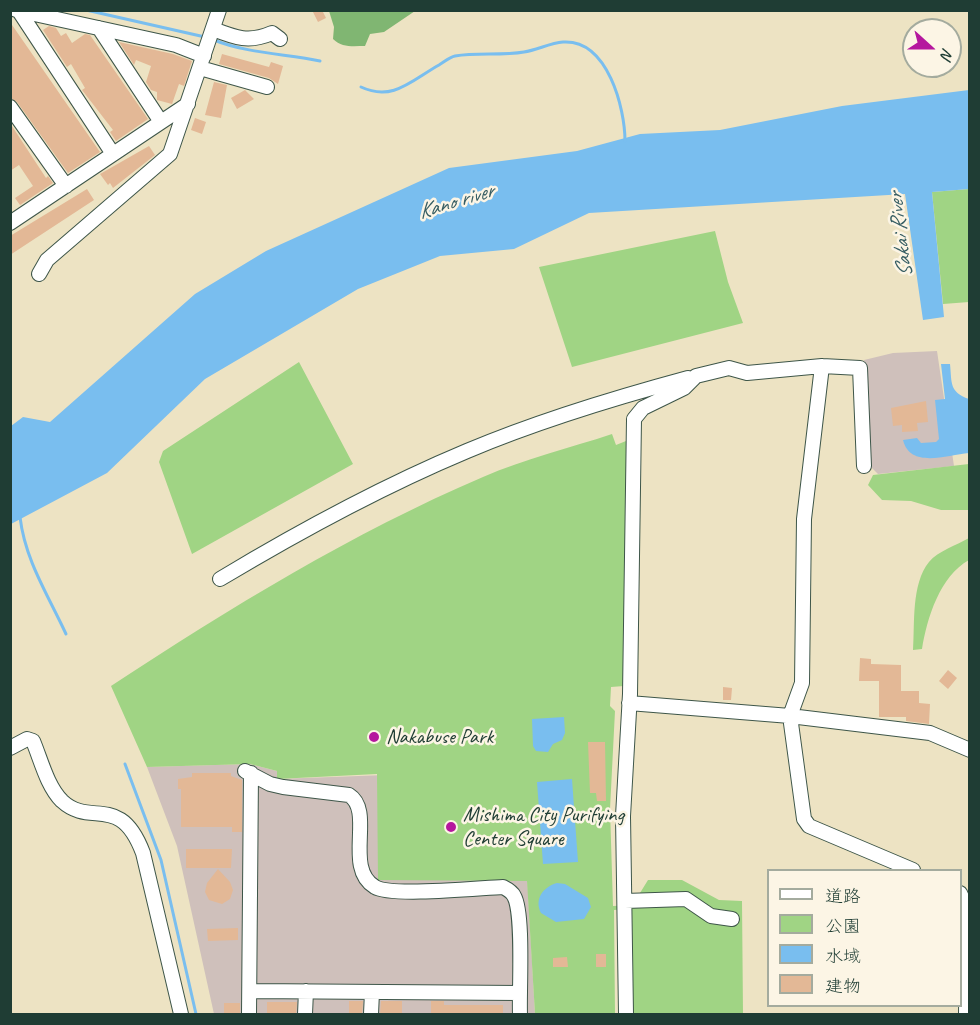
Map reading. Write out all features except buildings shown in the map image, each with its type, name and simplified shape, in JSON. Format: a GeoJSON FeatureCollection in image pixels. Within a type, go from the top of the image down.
{"type":"FeatureCollection","features":[{"type":"Feature","properties":{"kind":"street"},"geometry":{"type":"LineString","coordinates":[[39,274],[47,260],[166,158],[174,148],[219,10]]}},
{"type":"Feature","properties":{"kind":"street"},"geometry":{"type":"LineString","coordinates":[[17,11],[176,45],[267,87]]}},
{"type":"Feature","properties":{"kind":"street"},"geometry":{"type":"LineString","coordinates":[[17,11],[113,154]]}},
{"type":"Feature","properties":{"kind":"street"},"geometry":{"type":"LineString","coordinates":[[99,28],[161,122]]}},
{"type":"Feature","properties":{"kind":"street"},"geometry":{"type":"LineString","coordinates":[[212,30],[236,38],[257,39],[272,33],[280,39]]}},
{"type":"Feature","properties":{"kind":"street"},"geometry":{"type":"LineString","coordinates":[[13,216],[66,186],[188,104]]}},
{"type":"Feature","properties":{"kind":"street"},"geometry":{"type":"LineString","coordinates":[[10,107],[66,186]]}},
{"type":"Feature","properties":{"kind":"street"},"geometry":{"type":"LineString","coordinates":[[822,366],[819,410],[804,519],[802,683],[790,716],[804,819],[810,826],[912,869]]}},
{"type":"Feature","properties":{"kind":"street"},"geometry":{"type":"LineString","coordinates":[[220,579],[303,530],[397,482],[468,451],[562,417],[729,368],[747,373],[822,366],[860,368],[864,466]]}},
{"type":"Feature","properties":{"kind":"street"},"geometry":{"type":"LineString","coordinates":[[626,1014],[623,816],[634,519],[634,419],[643,408],[684,388],[696,376]]}},
{"type":"Feature","properties":{"kind":"street"},"geometry":{"type":"LineString","coordinates":[[628,703],[790,716],[930,733],[969,750]]}},
{"type":"Feature","properties":{"kind":"street"},"geometry":{"type":"LineString","coordinates":[[10,748],[27,739],[33,741],[51,784],[62,801],[84,810],[106,813],[120,819],[135,833],[143,853],[181,1014]]}},
{"type":"Feature","properties":{"kind":"street"},"geometry":{"type":"LineString","coordinates":[[249,1014],[248,772],[270,784],[354,797],[359,809],[360,858],[367,879],[381,890],[503,887],[508,890],[514,896],[518,913],[520,1014]]}},
{"type":"Feature","properties":{"kind":"street"},"geometry":{"type":"LineString","coordinates":[[625,901],[686,899],[711,916],[732,919]]}},
{"type":"Feature","properties":{"kind":"street"},"geometry":{"type":"LineString","coordinates":[[966,1014],[968,908]]}},
{"type":"Feature","properties":{"kind":"street"},"geometry":{"type":"LineString","coordinates":[[250,991],[519,993]]}},
{"type":"Feature","properties":{"kind":"street"},"geometry":{"type":"LineString","coordinates":[[305,1014],[306,991]]}},
{"type":"Feature","properties":{"kind":"street"},"geometry":{"type":"LineString","coordinates":[[371,1014],[372,992]]}},
{"type":"Feature","properties":{"kind":"shaded area"},"geometry":{"type":"Polygon","coordinates":[[[937,351],[954,466],[878,474],[870,466],[864,360],[893,353],[937,351]]]}},
{"type":"Feature","properties":{"kind":"shaded area"},"geometry":{"type":"Polygon","coordinates":[[[250,764],[277,771],[277,779],[521,770],[535,1014],[214,1014],[177,846],[147,767],[250,764]]]}},
{"type":"Feature","properties":{"kind":"green space"},"geometry":{"type":"Polygon","coordinates":[[[329,10],[415,11],[384,32],[370,34],[365,46],[356,46],[344,45],[333,39],[334,27],[329,10]]]}},
{"type":"Feature","properties":{"kind":"green space"},"geometry":{"type":"Polygon","coordinates":[[[969,189],[969,302],[943,304],[932,192],[969,189]]]}},
{"type":"Feature","properties":{"kind":"green space"},"geometry":{"type":"Polygon","coordinates":[[[715,231],[728,282],[743,323],[572,367],[539,267],[715,231]]]}},
{"type":"Feature","properties":{"kind":"green space"},"geometry":{"type":"Polygon","coordinates":[[[299,362],[353,464],[192,554],[159,462],[163,451],[299,362]]]}},
{"type":"Feature","properties":{"kind":"green space","name":"Nakabuse Park"},"geometry":{"type":"Polygon","coordinates":[[[612,434],[616,445],[626,441],[629,451],[624,686],[611,687],[610,706],[615,711],[610,809],[613,906],[639,905],[640,893],[648,880],[682,880],[719,900],[742,901],[743,1014],[633,1014],[632,909],[614,910],[615,1014],[535,1014],[527,881],[378,880],[377,774],[277,779],[277,771],[250,764],[147,767],[111,686],[246,600],[386,522],[499,471],[612,434]]]}},
{"type":"Feature","properties":{"kind":"green space"},"geometry":{"type":"Polygon","coordinates":[[[969,464],[969,510],[941,510],[911,501],[882,500],[868,485],[873,475],[969,464]]]}},
{"type":"Feature","properties":{"kind":"green space"},"geometry":{"type":"Polygon","coordinates":[[[969,538],[969,560],[950,576],[943,587],[931,611],[922,649],[913,650],[915,604],[923,571],[937,555],[969,538]]]}},
{"type":"Feature","properties":{"kind":"water","name":"Kano river"},"geometry":{"type":"Polygon","coordinates":[[[969,90],[969,189],[932,192],[944,317],[923,320],[905,194],[589,213],[514,249],[440,256],[358,289],[205,379],[107,473],[11,524],[11,426],[23,417],[50,422],[195,294],[266,251],[449,168],[577,151],[640,134],[720,130],[842,106],[969,90]]]}},
{"type":"Feature","properties":{"kind":"water"},"geometry":{"type":"Polygon","coordinates":[[[941,364],[950,364],[955,390],[969,399],[969,453],[930,458],[913,455],[903,440],[917,438],[921,443],[936,442],[939,439],[935,400],[945,399],[941,364]]]}},
{"type":"Feature","properties":{"kind":"water"},"geometry":{"type":"Polygon","coordinates":[[[564,717],[565,733],[562,740],[553,744],[548,752],[536,751],[533,746],[532,719],[564,717]]]}},
{"type":"Feature","properties":{"kind":"water"},"geometry":{"type":"Polygon","coordinates":[[[572,779],[578,862],[543,864],[537,782],[572,779]]]}},
{"type":"Feature","properties":{"kind":"water"},"geometry":{"type":"Polygon","coordinates":[[[557,883],[565,884],[588,898],[591,907],[584,919],[556,922],[541,913],[539,898],[541,894],[548,887],[557,883]]]}},
{"type":"Feature","properties":{"kind":"waterway"},"geometry":{"type":"LineString","coordinates":[[86,10],[205,37]]}},
{"type":"Feature","properties":{"kind":"waterway"},"geometry":{"type":"LineString","coordinates":[[214,40],[252,51],[320,61]]}},
{"type":"Feature","properties":{"kind":"waterway"},"geometry":{"type":"LineString","coordinates":[[361,87],[372,91],[393,91],[411,83],[455,56],[515,53],[563,42],[579,44],[592,52],[611,78],[622,112],[625,141]]}},
{"type":"Feature","properties":{"kind":"waterway"},"geometry":{"type":"LineString","coordinates":[[20,517],[32,563],[66,634]]}},
{"type":"Feature","properties":{"kind":"waterway"},"geometry":{"type":"LineString","coordinates":[[125,764],[161,860],[196,1014]]}},
{"type":"Feature","properties":{"kind":"place","name":"Nakabuse Park"},"geometry":{"type":"Point","coordinates":[374,737]}},
{"type":"Feature","properties":{"kind":"place","name":"Mishima City Purifying Center Square"},"geometry":{"type":"Point","coordinates":[451,827]}},
{"type":"Feature","properties":{"kind":"water label","name":"Sakai River"},"geometry":{"type":"Point","coordinates":[901,235]}}]}
